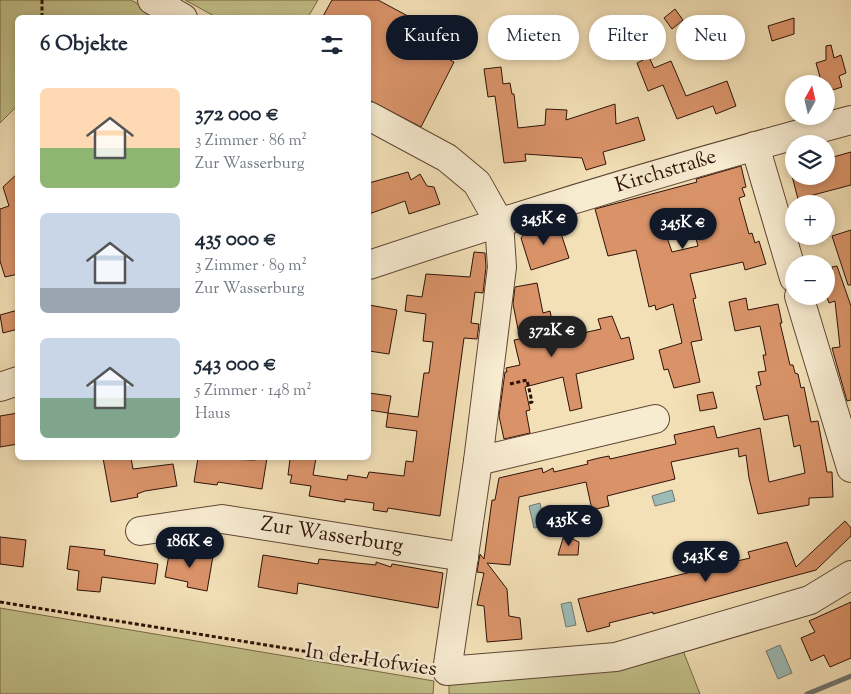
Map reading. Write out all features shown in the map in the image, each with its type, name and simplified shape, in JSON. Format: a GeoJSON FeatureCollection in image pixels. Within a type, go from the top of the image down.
{"type":"FeatureCollection","features":[{"type":"Feature","properties":{"kind":"street"},"geometry":{"type":"LineString","coordinates":[[152,0],[178,15]]}},
{"type":"Feature","properties":{"kind":"street"},"geometry":{"type":"LineString","coordinates":[[371,117],[447,158],[477,183],[499,222],[502,267],[478,461],[446,671]]}},
{"type":"Feature","properties":{"kind":"street","name":"Kirchstraße"},"geometry":{"type":"LineString","coordinates":[[371,264],[499,222],[755,146],[851,120]]}},
{"type":"Feature","properties":{"kind":"street"},"geometry":{"type":"LineString","coordinates":[[755,146],[787,255]]}},
{"type":"Feature","properties":{"kind":"street"},"geometry":{"type":"LineString","coordinates":[[802,305],[851,468]]}},
{"type":"Feature","properties":{"kind":"street"},"geometry":{"type":"LineString","coordinates":[[0,388],[15,382]]}},
{"type":"Feature","properties":{"kind":"street"},"geometry":{"type":"LineString","coordinates":[[478,461],[654,419]]}},
{"type":"Feature","properties":{"kind":"street","name":"Zur Wasserburg"},"geometry":{"type":"LineString","coordinates":[[140,531],[222,519],[464,557]]}},
{"type":"Feature","properties":{"kind":"street","name":"In der Hofwies"},"geometry":{"type":"LineString","coordinates":[[446,671],[616,657],[810,600],[851,575]]}},
{"type":"Feature","properties":{"kind":"path"},"geometry":{"type":"LineString","coordinates":[[42,0],[42,15]]}},
{"type":"Feature","properties":{"kind":"path"},"geometry":{"type":"LineString","coordinates":[[487,389],[527,380],[532,402],[529,403]]}},
{"type":"Feature","properties":{"kind":"path","name":"In der Hofwies"},"geometry":{"type":"LineString","coordinates":[[0,602],[276,648],[434,672],[446,671]]}},
{"type":"Feature","properties":{"kind":"shaded area"},"geometry":{"type":"Polygon","coordinates":[[[0,0],[131,0],[157,15],[15,15],[15,108],[0,123],[0,0]]]}},
{"type":"Feature","properties":{"kind":"shaded area"},"geometry":{"type":"Polygon","coordinates":[[[185,0],[318,0],[309,15],[212,15],[185,0]]]}},
{"type":"Feature","properties":{"kind":"shaded area"},"geometry":{"type":"Polygon","coordinates":[[[0,608],[434,681],[433,694],[0,694],[0,608]]]}},
{"type":"Feature","properties":{"kind":"shaded area"},"geometry":{"type":"Polygon","coordinates":[[[680,643],[700,694],[449,694],[449,679],[680,643]]]}},
{"type":"Feature","properties":{"kind":"water"},"geometry":{"type":"Polygon","coordinates":[[[672,490],[675,501],[655,506],[652,496],[672,490]]]}},
{"type":"Feature","properties":{"kind":"water"},"geometry":{"type":"Polygon","coordinates":[[[540,503],[545,526],[534,528],[529,506],[540,503]]]}},
{"type":"Feature","properties":{"kind":"water"},"geometry":{"type":"Polygon","coordinates":[[[571,602],[576,625],[566,627],[561,604],[571,602]]]}},
{"type":"Feature","properties":{"kind":"water"},"geometry":{"type":"Polygon","coordinates":[[[780,645],[792,673],[778,679],[766,651],[780,645]]]}},
{"type":"Feature","properties":{"kind":"building"},"geometry":{"type":"Polygon","coordinates":[[[332,0],[378,0],[406,15],[386,15],[386,60],[450,60],[454,62],[421,127],[371,101],[371,15],[324,15],[332,0]]]}},
{"type":"Feature","properties":{"kind":"building"},"geometry":{"type":"Polygon","coordinates":[[[675,9],[679,15],[676,15],[676,26],[672,29],[666,21],[666,16],[675,9]]]}},
{"type":"Feature","properties":{"kind":"building"},"geometry":{"type":"Polygon","coordinates":[[[794,18],[794,34],[772,41],[768,26],[794,18]]]}},
{"type":"Feature","properties":{"kind":"building"},"geometry":{"type":"Polygon","coordinates":[[[831,45],[834,58],[841,55],[846,73],[839,76],[842,87],[835,89],[835,75],[819,75],[816,63],[826,60],[826,46],[831,45]]]}},
{"type":"Feature","properties":{"kind":"building"},"geometry":{"type":"Polygon","coordinates":[[[643,60],[650,60],[654,68],[671,61],[686,96],[727,81],[736,106],[716,114],[713,106],[677,119],[663,85],[648,91],[637,63],[643,60]]]}},
{"type":"Feature","properties":{"kind":"building"},"geometry":{"type":"Polygon","coordinates":[[[501,67],[503,84],[510,83],[512,94],[514,94],[518,128],[545,125],[546,109],[567,110],[566,120],[615,104],[616,124],[638,117],[645,140],[603,152],[606,164],[586,170],[582,158],[525,154],[526,161],[504,163],[495,96],[488,97],[484,69],[501,67]]]}},
{"type":"Feature","properties":{"kind":"building"},"geometry":{"type":"Polygon","coordinates":[[[851,152],[851,185],[813,195],[797,195],[794,185],[835,185],[835,156],[851,152]]]}},
{"type":"Feature","properties":{"kind":"building"},"geometry":{"type":"Polygon","coordinates":[[[741,166],[746,187],[742,188],[745,196],[739,198],[749,234],[752,233],[755,243],[759,241],[766,264],[745,270],[743,262],[690,274],[696,298],[693,299],[702,340],[691,342],[700,382],[674,388],[668,369],[664,370],[659,350],[682,343],[673,304],[656,310],[655,305],[649,307],[636,250],[608,256],[595,209],[697,182],[696,179],[741,166]],[[690,216],[662,223],[672,252],[698,246],[690,216]]]}},
{"type":"Feature","properties":{"kind":"building"},"geometry":{"type":"Polygon","coordinates":[[[408,172],[411,180],[420,174],[427,186],[434,187],[440,204],[409,214],[405,201],[371,213],[371,182],[408,172]]]}},
{"type":"Feature","properties":{"kind":"building"},"geometry":{"type":"Polygon","coordinates":[[[15,176],[15,275],[5,277],[0,261],[0,209],[9,206],[3,187],[15,176]]]}},
{"type":"Feature","properties":{"kind":"building"},"geometry":{"type":"Polygon","coordinates":[[[557,221],[569,258],[531,270],[521,238],[526,231],[557,221]]]}},
{"type":"Feature","properties":{"kind":"building"},"geometry":{"type":"Polygon","coordinates":[[[851,230],[851,285],[848,285],[835,245],[835,235],[851,230]]]}},
{"type":"Feature","properties":{"kind":"building"},"geometry":{"type":"Polygon","coordinates":[[[474,252],[485,253],[486,267],[483,293],[475,292],[471,323],[479,324],[477,339],[464,338],[440,516],[388,508],[387,512],[373,510],[374,503],[345,499],[345,502],[309,496],[311,486],[290,483],[292,475],[288,475],[290,460],[316,460],[313,475],[347,480],[348,475],[367,478],[369,472],[404,476],[406,461],[413,462],[417,431],[386,427],[388,413],[418,417],[424,373],[429,373],[433,342],[423,341],[426,314],[405,311],[407,295],[422,297],[426,274],[470,277],[474,252]]]}},
{"type":"Feature","properties":{"kind":"building"},"geometry":{"type":"Polygon","coordinates":[[[835,266],[837,266],[851,306],[851,400],[847,401],[832,348],[840,347],[835,301],[835,266]]]}},
{"type":"Feature","properties":{"kind":"building"},"geometry":{"type":"Polygon","coordinates":[[[537,283],[543,313],[550,311],[556,339],[601,329],[598,319],[612,316],[621,339],[629,337],[634,359],[576,374],[582,408],[570,411],[563,377],[525,387],[530,410],[526,411],[530,433],[504,439],[499,416],[505,372],[507,372],[506,368],[520,365],[514,340],[520,339],[513,304],[515,287],[537,283]]]}},
{"type":"Feature","properties":{"kind":"building"},"geometry":{"type":"Polygon","coordinates":[[[746,298],[748,310],[778,304],[782,323],[780,323],[790,365],[793,365],[795,373],[798,374],[801,388],[804,387],[811,422],[818,421],[827,472],[832,472],[833,497],[809,498],[809,505],[758,514],[749,478],[746,455],[739,457],[738,448],[671,462],[675,479],[607,496],[609,506],[592,510],[586,482],[519,497],[510,565],[487,563],[507,589],[509,616],[520,618],[522,639],[487,642],[484,606],[477,605],[484,573],[477,572],[480,554],[484,559],[492,500],[495,500],[499,478],[542,468],[543,473],[553,468],[554,472],[588,464],[587,461],[599,458],[609,456],[610,459],[676,444],[674,435],[714,426],[717,438],[760,428],[769,482],[805,473],[800,445],[794,447],[788,415],[764,420],[756,386],[761,385],[758,372],[766,371],[763,355],[766,355],[760,326],[735,331],[729,302],[746,298]]]}},
{"type":"Feature","properties":{"kind":"building"},"geometry":{"type":"Polygon","coordinates":[[[371,305],[397,310],[389,354],[371,351],[371,305]]]}},
{"type":"Feature","properties":{"kind":"building"},"geometry":{"type":"Polygon","coordinates":[[[15,311],[15,330],[3,333],[0,315],[15,311]]]}},
{"type":"Feature","properties":{"kind":"building"},"geometry":{"type":"Polygon","coordinates":[[[713,392],[717,408],[700,411],[697,395],[713,392]]]}},
{"type":"Feature","properties":{"kind":"building"},"geometry":{"type":"Polygon","coordinates":[[[371,393],[391,396],[388,413],[371,410],[371,393]]]}},
{"type":"Feature","properties":{"kind":"building"},"geometry":{"type":"Polygon","coordinates":[[[15,414],[15,444],[0,447],[0,416],[15,414]]]}},
{"type":"Feature","properties":{"kind":"building"},"geometry":{"type":"Polygon","coordinates":[[[103,460],[131,460],[133,469],[173,464],[177,486],[145,491],[137,494],[138,497],[111,502],[103,460]]]}},
{"type":"Feature","properties":{"kind":"building"},"geometry":{"type":"Polygon","coordinates":[[[198,460],[267,460],[262,489],[218,482],[217,485],[194,482],[198,460]]]}},
{"type":"Feature","properties":{"kind":"building"},"geometry":{"type":"Polygon","coordinates":[[[845,521],[851,528],[851,536],[816,570],[653,614],[653,612],[609,623],[610,626],[587,632],[578,599],[750,558],[748,552],[787,542],[796,567],[845,521]]]}},
{"type":"Feature","properties":{"kind":"building"},"geometry":{"type":"Polygon","coordinates":[[[564,535],[579,542],[578,555],[558,555],[564,535]]]}},
{"type":"Feature","properties":{"kind":"building"},"geometry":{"type":"Polygon","coordinates":[[[0,537],[26,540],[23,567],[0,564],[0,537]]]}},
{"type":"Feature","properties":{"kind":"building"},"geometry":{"type":"Polygon","coordinates":[[[70,546],[105,550],[104,555],[158,564],[155,584],[102,577],[100,592],[77,590],[79,571],[67,569],[70,546]]]}},
{"type":"Feature","properties":{"kind":"building"},"geometry":{"type":"Polygon","coordinates":[[[170,549],[213,556],[207,591],[187,587],[188,582],[165,577],[170,549]]]}},
{"type":"Feature","properties":{"kind":"building"},"geometry":{"type":"Polygon","coordinates":[[[263,555],[318,564],[319,559],[376,565],[376,562],[391,567],[392,564],[443,573],[438,608],[298,583],[297,594],[258,587],[263,555]]]}},
{"type":"Feature","properties":{"kind":"building"},"geometry":{"type":"Polygon","coordinates":[[[851,602],[851,658],[830,667],[824,655],[811,661],[801,638],[815,632],[809,621],[851,602]]]}},
{"type":"Feature","properties":{"kind":"waterway"},"geometry":{"type":"LineString","coordinates":[[807,694],[851,676]]}}]}
